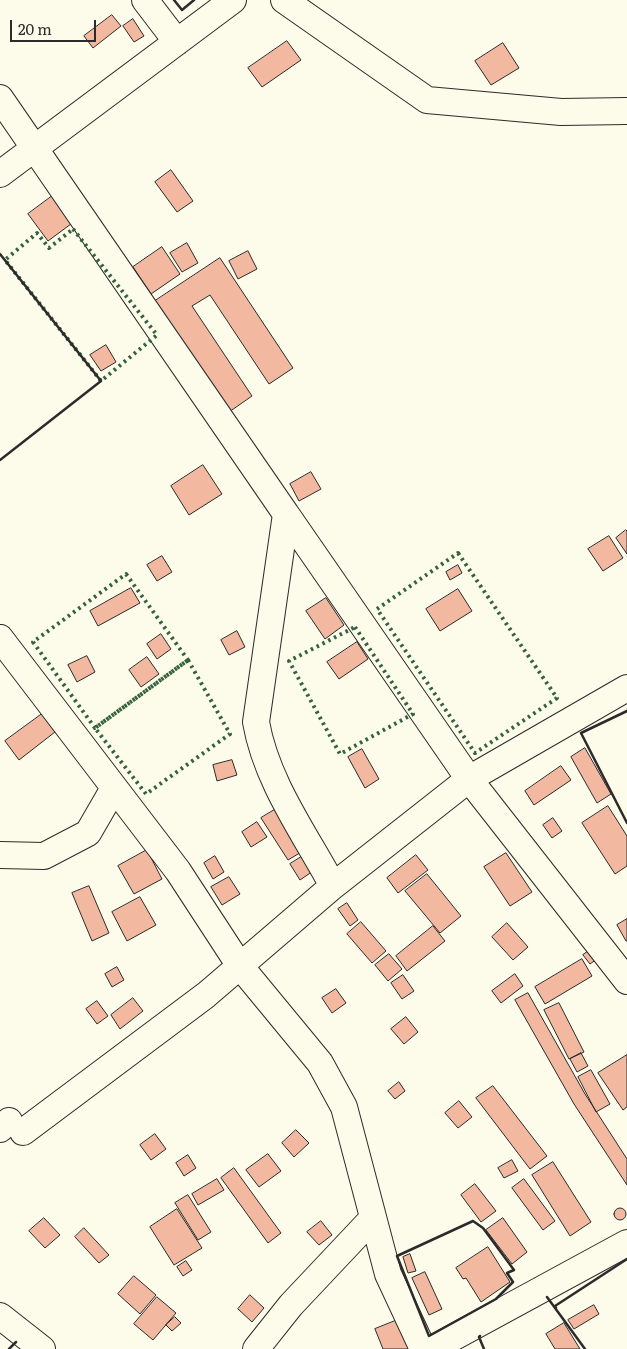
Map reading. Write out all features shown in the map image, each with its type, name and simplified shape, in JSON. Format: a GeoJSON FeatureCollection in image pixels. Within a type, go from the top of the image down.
{"type":"FeatureCollection","features":[{"type":"Feature","properties":{"kind":"street"},"geometry":{"type":"LineString","coordinates":[[144,0],[176,42]]}},
{"type":"Feature","properties":{"kind":"street"},"geometry":{"type":"LineString","coordinates":[[0,174],[233,0]]}},
{"type":"Feature","properties":{"kind":"street"},"geometry":{"type":"LineString","coordinates":[[284,0],[427,100],[561,112],[627,111]]}},
{"type":"Feature","properties":{"kind":"street"},"geometry":{"type":"LineString","coordinates":[[0,98],[470,779],[627,981]]}},
{"type":"Feature","properties":{"kind":"street"},"geometry":{"type":"LineString","coordinates":[[286,514],[256,722],[260,742],[270,772],[333,886]]}},
{"type":"Feature","properties":{"kind":"street"},"geometry":{"type":"LineString","coordinates":[[0,638],[178,871],[240,966],[320,1064],[344,1107],[388,1274],[423,1349]]}},
{"type":"Feature","properties":{"kind":"street"},"geometry":{"type":"LineString","coordinates":[[11,1127],[206,995],[333,886],[470,779],[627,688]]}},
{"type":"Feature","properties":{"kind":"street"},"geometry":{"type":"LineString","coordinates":[[0,856],[44,856],[88,833],[114,788]]}},
{"type":"Feature","properties":{"kind":"street"},"geometry":{"type":"LineString","coordinates":[[256,1349],[290,1305],[373,1218]]}},
{"type":"Feature","properties":{"kind":"street"},"geometry":{"type":"LineString","coordinates":[[432,1349],[627,1243]]}},
{"type":"Feature","properties":{"kind":"street"},"geometry":{"type":"LineString","coordinates":[[0,1316],[42,1349]]}},
{"type":"Feature","properties":{"kind":"building"},"geometry":{"type":"Polygon","coordinates":[[[112,15],[121,26],[93,48],[84,36],[112,15]]]}},
{"type":"Feature","properties":{"kind":"building"},"geometry":{"type":"Polygon","coordinates":[[[133,19],[144,36],[134,42],[123,26],[133,19]]]}},
{"type":"Feature","properties":{"kind":"building"},"geometry":{"type":"Polygon","coordinates":[[[287,41],[301,60],[262,87],[248,68],[287,41]]]}},
{"type":"Feature","properties":{"kind":"building"},"geometry":{"type":"Polygon","coordinates":[[[503,43],[519,68],[491,85],[475,61],[503,43]]]}},
{"type":"Feature","properties":{"kind":"building"},"geometry":{"type":"Polygon","coordinates":[[[171,170],[193,201],[177,212],[155,182],[171,170]]]}},
{"type":"Feature","properties":{"kind":"building"},"geometry":{"type":"Polygon","coordinates":[[[55,194],[75,221],[48,241],[28,214],[55,194]]]}},
{"type":"Feature","properties":{"kind":"building"},"geometry":{"type":"Polygon","coordinates":[[[187,243],[198,263],[182,272],[170,253],[187,243]]]}},
{"type":"Feature","properties":{"kind":"building"},"geometry":{"type":"Polygon","coordinates":[[[162,247],[180,274],[151,294],[133,267],[162,247]]]}},
{"type":"Feature","properties":{"kind":"building"},"geometry":{"type":"Polygon","coordinates":[[[248,251],[257,269],[238,279],[229,261],[248,251]]]}},
{"type":"Feature","properties":{"kind":"building"},"geometry":{"type":"Polygon","coordinates":[[[220,258],[293,368],[269,384],[210,295],[192,306],[252,396],[229,412],[155,301],[220,258]]]}},
{"type":"Feature","properties":{"kind":"building"},"geometry":{"type":"Polygon","coordinates":[[[106,345],[116,362],[101,371],[90,355],[106,345]]]}},
{"type":"Feature","properties":{"kind":"building"},"geometry":{"type":"Polygon","coordinates":[[[203,465],[222,494],[189,515],[171,486],[203,465]]]}},
{"type":"Feature","properties":{"kind":"building"},"geometry":{"type":"Polygon","coordinates":[[[311,472],[321,489],[299,501],[290,484],[311,472]]]}},
{"type":"Feature","properties":{"kind":"building"},"geometry":{"type":"Polygon","coordinates":[[[627,531],[627,554],[616,538],[627,531]]]}},
{"type":"Feature","properties":{"kind":"building"},"geometry":{"type":"Polygon","coordinates":[[[609,536],[623,558],[603,571],[588,549],[609,536]]]}},
{"type":"Feature","properties":{"kind":"building"},"geometry":{"type":"Polygon","coordinates":[[[162,556],[172,572],[157,581],[147,565],[162,556]]]}},
{"type":"Feature","properties":{"kind":"building"},"geometry":{"type":"Polygon","coordinates":[[[458,565],[462,573],[450,580],[446,572],[458,565]]]}},
{"type":"Feature","properties":{"kind":"building"},"geometry":{"type":"Polygon","coordinates":[[[131,588],[140,603],[98,626],[90,611],[131,588]]]}},
{"type":"Feature","properties":{"kind":"building"},"geometry":{"type":"Polygon","coordinates":[[[458,589],[472,611],[440,631],[426,609],[458,589]]]}},
{"type":"Feature","properties":{"kind":"building"},"geometry":{"type":"Polygon","coordinates":[[[326,598],[344,625],[325,639],[306,611],[326,598]]]}},
{"type":"Feature","properties":{"kind":"building"},"geometry":{"type":"Polygon","coordinates":[[[237,631],[245,647],[229,655],[221,640],[237,631]]]}},
{"type":"Feature","properties":{"kind":"building"},"geometry":{"type":"Polygon","coordinates":[[[161,634],[171,649],[157,659],[147,644],[161,634]]]}},
{"type":"Feature","properties":{"kind":"building"},"geometry":{"type":"Polygon","coordinates":[[[357,642],[368,659],[339,679],[327,662],[357,642]]]}},
{"type":"Feature","properties":{"kind":"building"},"geometry":{"type":"Polygon","coordinates":[[[87,656],[95,672],[77,682],[68,665],[87,656]]]}},
{"type":"Feature","properties":{"kind":"building"},"geometry":{"type":"Polygon","coordinates":[[[147,657],[159,674],[141,687],[129,670],[147,657]]]}},
{"type":"Feature","properties":{"kind":"building"},"geometry":{"type":"Polygon","coordinates":[[[42,714],[55,732],[19,760],[5,741],[42,714]]]}},
{"type":"Feature","properties":{"kind":"building"},"geometry":{"type":"Polygon","coordinates":[[[585,748],[611,794],[597,803],[571,757],[585,748]]]}},
{"type":"Feature","properties":{"kind":"building"},"geometry":{"type":"Polygon","coordinates":[[[362,749],[379,779],[365,788],[348,757],[362,749]]]}},
{"type":"Feature","properties":{"kind":"building"},"geometry":{"type":"Polygon","coordinates":[[[232,760],[237,775],[217,781],[213,765],[232,760]]]}},
{"type":"Feature","properties":{"kind":"building"},"geometry":{"type":"Polygon","coordinates":[[[561,766],[571,780],[534,805],[525,791],[561,766]]]}},
{"type":"Feature","properties":{"kind":"building"},"geometry":{"type":"Polygon","coordinates":[[[608,806],[627,836],[627,866],[615,874],[582,823],[608,806]]]}},
{"type":"Feature","properties":{"kind":"building"},"geometry":{"type":"Polygon","coordinates":[[[276,809],[303,851],[288,860],[261,818],[276,809]]]}},
{"type":"Feature","properties":{"kind":"building"},"geometry":{"type":"Polygon","coordinates":[[[553,818],[562,831],[552,838],[543,825],[553,818]]]}},
{"type":"Feature","properties":{"kind":"building"},"geometry":{"type":"Polygon","coordinates":[[[257,822],[267,837],[251,847],[242,832],[257,822]]]}},
{"type":"Feature","properties":{"kind":"building"},"geometry":{"type":"Polygon","coordinates":[[[147,850],[162,879],[134,894],[118,866],[147,850]]]}},
{"type":"Feature","properties":{"kind":"building"},"geometry":{"type":"Polygon","coordinates":[[[506,853],[532,892],[510,906],[484,867],[506,853]]]}},
{"type":"Feature","properties":{"kind":"building"},"geometry":{"type":"Polygon","coordinates":[[[306,854],[316,869],[300,880],[290,864],[306,854]]]}},
{"type":"Feature","properties":{"kind":"building"},"geometry":{"type":"Polygon","coordinates":[[[416,855],[428,870],[398,893],[387,878],[416,855]]]}},
{"type":"Feature","properties":{"kind":"building"},"geometry":{"type":"Polygon","coordinates":[[[215,856],[224,872],[213,879],[204,863],[215,856]]]}},
{"type":"Feature","properties":{"kind":"building"},"geometry":{"type":"Polygon","coordinates":[[[427,874],[461,916],[440,933],[405,891],[427,874]]]}},
{"type":"Feature","properties":{"kind":"building"},"geometry":{"type":"Polygon","coordinates":[[[229,877],[240,894],[222,905],[211,887],[229,877]]]}},
{"type":"Feature","properties":{"kind":"building"},"geometry":{"type":"Polygon","coordinates":[[[89,886],[109,933],[92,941],[72,893],[89,886]]]}},
{"type":"Feature","properties":{"kind":"building"},"geometry":{"type":"Polygon","coordinates":[[[140,897],[156,925],[127,941],[112,912],[140,897]]]}},
{"type":"Feature","properties":{"kind":"building"},"geometry":{"type":"Polygon","coordinates":[[[347,903],[358,920],[350,926],[338,909],[347,903]]]}},
{"type":"Feature","properties":{"kind":"building"},"geometry":{"type":"Polygon","coordinates":[[[627,919],[627,941],[626,941],[617,925],[627,919]]]}},
{"type":"Feature","properties":{"kind":"building"},"geometry":{"type":"Polygon","coordinates":[[[361,922],[386,951],[372,963],[347,934],[361,922]]]}},
{"type":"Feature","properties":{"kind":"building"},"geometry":{"type":"Polygon","coordinates":[[[507,923],[528,947],[513,960],[492,937],[507,923]]]}},
{"type":"Feature","properties":{"kind":"building"},"geometry":{"type":"Polygon","coordinates":[[[433,926],[445,941],[407,971],[396,956],[433,926]]]}},
{"type":"Feature","properties":{"kind":"building"},"geometry":{"type":"Polygon","coordinates":[[[597,945],[604,954],[590,964],[583,955],[597,945]]]}},
{"type":"Feature","properties":{"kind":"building"},"geometry":{"type":"Polygon","coordinates":[[[389,954],[402,969],[388,981],[375,965],[389,954]]]}},
{"type":"Feature","properties":{"kind":"building"},"geometry":{"type":"Polygon","coordinates":[[[582,959],[592,976],[545,1004],[535,987],[582,959]]]}},
{"type":"Feature","properties":{"kind":"building"},"geometry":{"type":"Polygon","coordinates":[[[117,967],[124,980],[112,987],[105,974],[117,967]]]}},
{"type":"Feature","properties":{"kind":"building"},"geometry":{"type":"Polygon","coordinates":[[[515,974],[523,986],[501,1003],[492,991],[515,974]]]}},
{"type":"Feature","properties":{"kind":"building"},"geometry":{"type":"Polygon","coordinates":[[[403,975],[414,991],[402,999],[391,983],[403,975]]]}},
{"type":"Feature","properties":{"kind":"building"},"geometry":{"type":"Polygon","coordinates":[[[336,989],[346,1003],[332,1013],[322,998],[336,989]]]}},
{"type":"Feature","properties":{"kind":"building"},"geometry":{"type":"Polygon","coordinates":[[[528,993],[585,1094],[627,1159],[627,1185],[574,1104],[515,1000],[528,993]]]}},
{"type":"Feature","properties":{"kind":"building"},"geometry":{"type":"Polygon","coordinates":[[[133,998],[143,1011],[120,1029],[111,1015],[133,998]]]}},
{"type":"Feature","properties":{"kind":"building"},"geometry":{"type":"Polygon","coordinates":[[[97,1001],[108,1016],[97,1024],[86,1009],[97,1001]]]}},
{"type":"Feature","properties":{"kind":"building"},"geometry":{"type":"Polygon","coordinates":[[[559,1003],[584,1052],[569,1059],[544,1010],[559,1003]]]}},
{"type":"Feature","properties":{"kind":"building"},"geometry":{"type":"Polygon","coordinates":[[[406,1017],[418,1032],[404,1044],[391,1029],[406,1017]]]}},
{"type":"Feature","properties":{"kind":"building"},"geometry":{"type":"Polygon","coordinates":[[[581,1053],[588,1066],[577,1072],[570,1059],[581,1053]]]}},
{"type":"Feature","properties":{"kind":"building"},"geometry":{"type":"Polygon","coordinates":[[[627,1055],[627,1107],[623,1110],[598,1073],[627,1055]]]}},
{"type":"Feature","properties":{"kind":"building"},"geometry":{"type":"Polygon","coordinates":[[[591,1070],[610,1104],[596,1112],[578,1077],[591,1070]]]}},
{"type":"Feature","properties":{"kind":"building"},"geometry":{"type":"Polygon","coordinates":[[[399,1082],[405,1091],[395,1099],[388,1091],[399,1082]]]}},
{"type":"Feature","properties":{"kind":"building"},"geometry":{"type":"Polygon","coordinates":[[[493,1086],[547,1156],[530,1169],[476,1098],[493,1086]]]}},
{"type":"Feature","properties":{"kind":"building"},"geometry":{"type":"Polygon","coordinates":[[[459,1101],[472,1117],[458,1128],[445,1113],[459,1101]]]}},
{"type":"Feature","properties":{"kind":"building"},"geometry":{"type":"Polygon","coordinates":[[[296,1130],[309,1143],[294,1157],[282,1143],[296,1130]]]}},
{"type":"Feature","properties":{"kind":"building"},"geometry":{"type":"Polygon","coordinates":[[[155,1134],[166,1149],[151,1160],[140,1145],[155,1134]]]}},
{"type":"Feature","properties":{"kind":"building"},"geometry":{"type":"Polygon","coordinates":[[[268,1154],[281,1171],[259,1187],[246,1170],[268,1154]]]}},
{"type":"Feature","properties":{"kind":"building"},"geometry":{"type":"Polygon","coordinates":[[[188,1155],[196,1168],[184,1176],[176,1163],[188,1155]]]}},
{"type":"Feature","properties":{"kind":"building"},"geometry":{"type":"Polygon","coordinates":[[[512,1160],[518,1171],[504,1178],[498,1168],[512,1160]]]}},
{"type":"Feature","properties":{"kind":"building"},"geometry":{"type":"Polygon","coordinates":[[[553,1162],[591,1222],[570,1236],[532,1175],[553,1162]]]}},
{"type":"Feature","properties":{"kind":"building"},"geometry":{"type":"Polygon","coordinates":[[[234,1168],[281,1233],[268,1243],[221,1178],[234,1168]]]}},
{"type":"Feature","properties":{"kind":"building"},"geometry":{"type":"Polygon","coordinates":[[[217,1179],[224,1190],[198,1205],[192,1194],[217,1179]]]}},
{"type":"Feature","properties":{"kind":"building"},"geometry":{"type":"Polygon","coordinates":[[[524,1179],[555,1221],[543,1230],[512,1188],[524,1179]]]}},
{"type":"Feature","properties":{"kind":"building"},"geometry":{"type":"Polygon","coordinates":[[[475,1184],[496,1211],[481,1222],[461,1195],[475,1184]]]}},
{"type":"Feature","properties":{"kind":"building"},"geometry":{"type":"Polygon","coordinates":[[[188,1195],[211,1232],[198,1240],[175,1203],[188,1195]]]}},
{"type":"Feature","properties":{"kind":"building"},"geometry":{"type":"Polygon","coordinates":[[[620,1208],[626,1214],[620,1220],[614,1214],[620,1208]]]}},
{"type":"Feature","properties":{"kind":"building"},"geometry":{"type":"Polygon","coordinates":[[[177,1209],[202,1248],[174,1265],[150,1227],[177,1209]]]}},
{"type":"Feature","properties":{"kind":"building"},"geometry":{"type":"Polygon","coordinates":[[[44,1218],[60,1235],[45,1248],[29,1231],[44,1218]]]}},
{"type":"Feature","properties":{"kind":"building"},"geometry":{"type":"Polygon","coordinates":[[[503,1218],[527,1252],[512,1264],[486,1230],[503,1218]]]}},
{"type":"Feature","properties":{"kind":"building"},"geometry":{"type":"Polygon","coordinates":[[[321,1221],[332,1235],[319,1245],[307,1232],[321,1221]]]}},
{"type":"Feature","properties":{"kind":"building"},"geometry":{"type":"Polygon","coordinates":[[[84,1228],[109,1255],[99,1263],[75,1237],[84,1228]]]}},
{"type":"Feature","properties":{"kind":"building"},"geometry":{"type":"Polygon","coordinates":[[[488,1247],[510,1282],[481,1302],[466,1278],[463,1279],[456,1268],[488,1247]]]}},
{"type":"Feature","properties":{"kind":"building"},"geometry":{"type":"Polygon","coordinates":[[[410,1254],[416,1271],[408,1273],[403,1257],[410,1254]]]}},
{"type":"Feature","properties":{"kind":"building"},"geometry":{"type":"Polygon","coordinates":[[[186,1261],[192,1270],[183,1276],[177,1267],[186,1261]]]}},
{"type":"Feature","properties":{"kind":"building"},"geometry":{"type":"Polygon","coordinates":[[[425,1272],[442,1309],[429,1315],[412,1278],[425,1272]]]}},
{"type":"Feature","properties":{"kind":"building"},"geometry":{"type":"Polygon","coordinates":[[[134,1276],[156,1295],[140,1314],[118,1294],[134,1276]]]}},
{"type":"Feature","properties":{"kind":"building"},"geometry":{"type":"Polygon","coordinates":[[[250,1295],[264,1308],[252,1322],[238,1309],[250,1295]]]}},
{"type":"Feature","properties":{"kind":"building"},"geometry":{"type":"Polygon","coordinates":[[[157,1297],[176,1313],[153,1340],[134,1324],[157,1297]]]}},
{"type":"Feature","properties":{"kind":"building"},"geometry":{"type":"Polygon","coordinates":[[[594,1305],[599,1314],[574,1329],[568,1320],[594,1305]]]}},
{"type":"Feature","properties":{"kind":"building"},"geometry":{"type":"Polygon","coordinates":[[[175,1317],[181,1323],[172,1331],[166,1325],[175,1317]]]}},
{"type":"Feature","properties":{"kind":"building"},"geometry":{"type":"Polygon","coordinates":[[[400,1319],[411,1349],[383,1349],[375,1329],[400,1319]]]}},
{"type":"Feature","properties":{"kind":"building"},"geometry":{"type":"Polygon","coordinates":[[[564,1323],[580,1349],[555,1349],[546,1334],[564,1323]]]}},
{"type":"Feature","properties":{"kind":"hedge"},"geometry":{"type":"LineString","coordinates":[[73,229],[157,335],[101,381],[5,260],[37,233],[49,248],[73,229]]}},
{"type":"Feature","properties":{"kind":"hedge"},"geometry":{"type":"LineString","coordinates":[[458,553],[557,698],[475,753],[377,609],[458,553]]}},
{"type":"Feature","properties":{"kind":"hedge"},"geometry":{"type":"LineString","coordinates":[[126,574],[188,660],[95,728],[33,642],[126,574]]}},
{"type":"Feature","properties":{"kind":"hedge"},"geometry":{"type":"LineString","coordinates":[[355,627],[413,714],[340,754],[289,661],[355,627]]}},
{"type":"Feature","properties":{"kind":"hedge"},"geometry":{"type":"LineString","coordinates":[[188,660],[230,734],[146,794],[95,728],[188,660]]}},
{"type":"Feature","properties":{"kind":"wall"},"geometry":{"type":"LineString","coordinates":[[174,0],[182,10],[194,0]]}},
{"type":"Feature","properties":{"kind":"wall"},"geometry":{"type":"LineString","coordinates":[[0,254],[101,381],[0,460]]}},
{"type":"Feature","properties":{"kind":"wall"},"geometry":{"type":"LineString","coordinates":[[627,711],[581,733],[627,823]]}},
{"type":"Feature","properties":{"kind":"wall"},"geometry":{"type":"LineString","coordinates":[[473,1221],[483,1228],[514,1270],[507,1273],[513,1282],[496,1299],[429,1336],[397,1256],[473,1221]]}},
{"type":"Feature","properties":{"kind":"wall"},"geometry":{"type":"LineString","coordinates":[[556,1308],[555,1306],[627,1259]]}},
{"type":"Feature","properties":{"kind":"wall"},"geometry":{"type":"LineString","coordinates":[[547,1297],[585,1349]]}},
{"type":"Feature","properties":{"kind":"wall"},"geometry":{"type":"LineString","coordinates":[[480,1336],[484,1349]]}},
{"type":"Feature","properties":{"kind":"wall"},"geometry":{"type":"LineString","coordinates":[[9,1349],[16,1342]]}}]}
